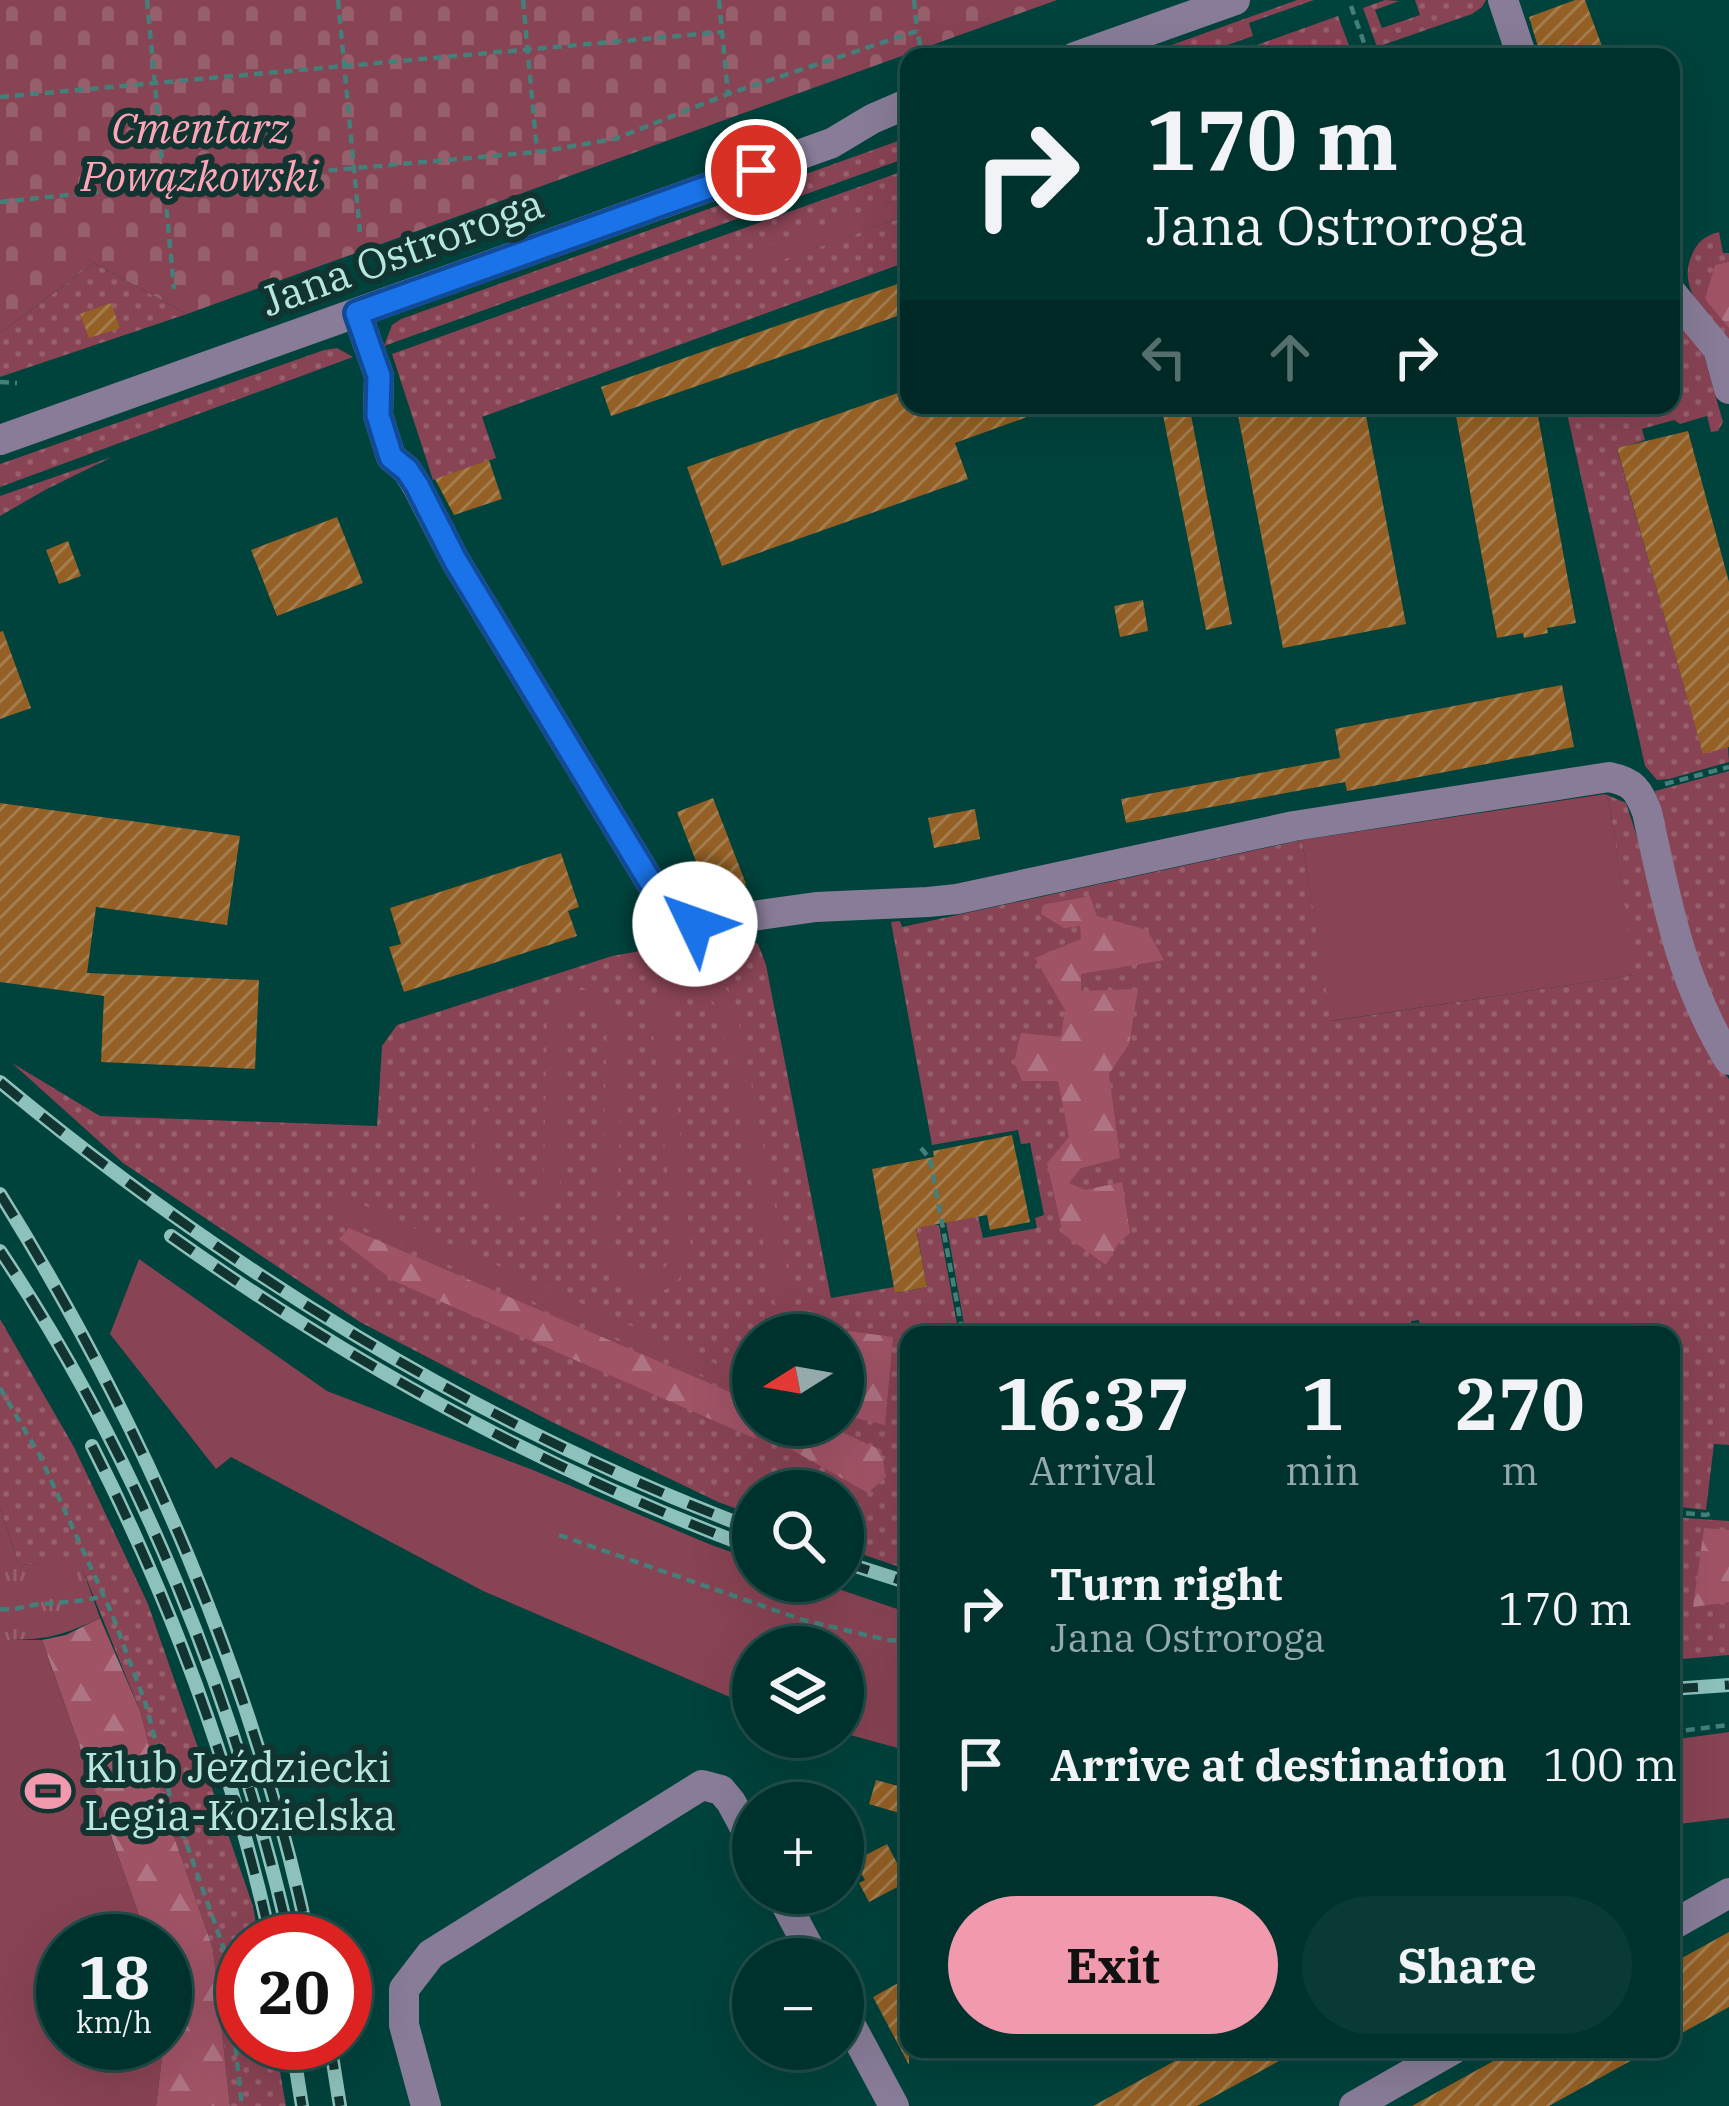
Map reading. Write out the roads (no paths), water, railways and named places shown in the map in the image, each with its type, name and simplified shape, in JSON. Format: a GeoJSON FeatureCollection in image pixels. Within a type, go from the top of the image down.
{"type":"FeatureCollection","features":[{"type":"Feature","properties":{"kind":"street"},"geometry":{"type":"LineString","coordinates":[[1100,48],[1235,0]]}},
{"type":"Feature","properties":{"kind":"street"},"geometry":{"type":"LineString","coordinates":[[1503,0],[1519,48]]}},
{"type":"Feature","properties":{"kind":"street","name":"Jana Ostroroga"},"geometry":{"type":"LineString","coordinates":[[0,440],[832,142],[900,108]]}},
{"type":"Feature","properties":{"kind":"street","name":"Jana Ostroroga"},"geometry":{"type":"LineString","coordinates":[[832,142],[900,128]]}},
{"type":"Feature","properties":{"kind":"street"},"geometry":{"type":"LineString","coordinates":[[1680,303],[1718,349],[1729,389]]}},
{"type":"Feature","properties":{"kind":"street"},"geometry":{"type":"LineString","coordinates":[[357,313],[379,376],[378,415],[391,457],[417,485],[455,560],[657,893],[695,924],[816,908],[957,898],[1294,826],[1609,777],[1625,780],[1639,792],[1648,812],[1681,958],[1700,1008],[1729,1060]]}},
{"type":"Feature","properties":{"kind":"street"},"geometry":{"type":"LineString","coordinates":[[426,2106],[404,2025],[404,1989],[431,1954],[702,1785],[721,1790],[732,1804]]}},
{"type":"Feature","properties":{"kind":"street"},"geometry":{"type":"LineString","coordinates":[[1680,1921],[1729,1893]]}},
{"type":"Feature","properties":{"kind":"street"},"geometry":{"type":"LineString","coordinates":[[864,2050],[894,2106]]}},
{"type":"Feature","properties":{"kind":"street"},"geometry":{"type":"LineString","coordinates":[[1354,2106],[1438,2058]]}},
{"type":"Feature","properties":{"kind":"railway"},"geometry":{"type":"LineString","coordinates":[[0,1082],[174,1216],[358,1337],[552,1442],[732,1521]]}},
{"type":"Feature","properties":{"kind":"railway"},"geometry":{"type":"LineString","coordinates":[[0,1194],[101,1370],[187,1554],[257,1745],[303,1914]]}},
{"type":"Feature","properties":{"kind":"railway"},"geometry":{"type":"LineString","coordinates":[[171,1236],[308,1328],[452,1411],[600,1485],[732,1540]]}},
{"type":"Feature","properties":{"kind":"railway"},"geometry":{"type":"LineString","coordinates":[[0,1251],[96,1412],[176,1583],[241,1760],[283,1914]]}},
{"type":"Feature","properties":{"kind":"railway"},"geometry":{"type":"LineString","coordinates":[[92,1446],[148,1565],[197,1688],[265,1914]]}},
{"type":"Feature","properties":{"kind":"railway"},"geometry":{"type":"LineString","coordinates":[[864,1569],[900,1580]]}},
{"type":"Feature","properties":{"kind":"railway"},"geometry":{"type":"LineString","coordinates":[[1680,1688],[1729,1685]]}},
{"type":"Feature","properties":{"kind":"railway"},"geometry":{"type":"LineString","coordinates":[[296,2070],[302,2106]]}},
{"type":"Feature","properties":{"kind":"railway"},"geometry":{"type":"LineString","coordinates":[[334,2070],[340,2106]]}},
{"type":"Feature","properties":{"kind":"place","name":"Klub Jeździecki Legia-Kozielska"},"geometry":{"type":"Point","coordinates":[48,1791]}},
{"type":"Feature","properties":{"kind":"park label","name":"Cmentarz Powązkowski"},"geometry":{"type":"Point","coordinates":[200,152]}}]}
